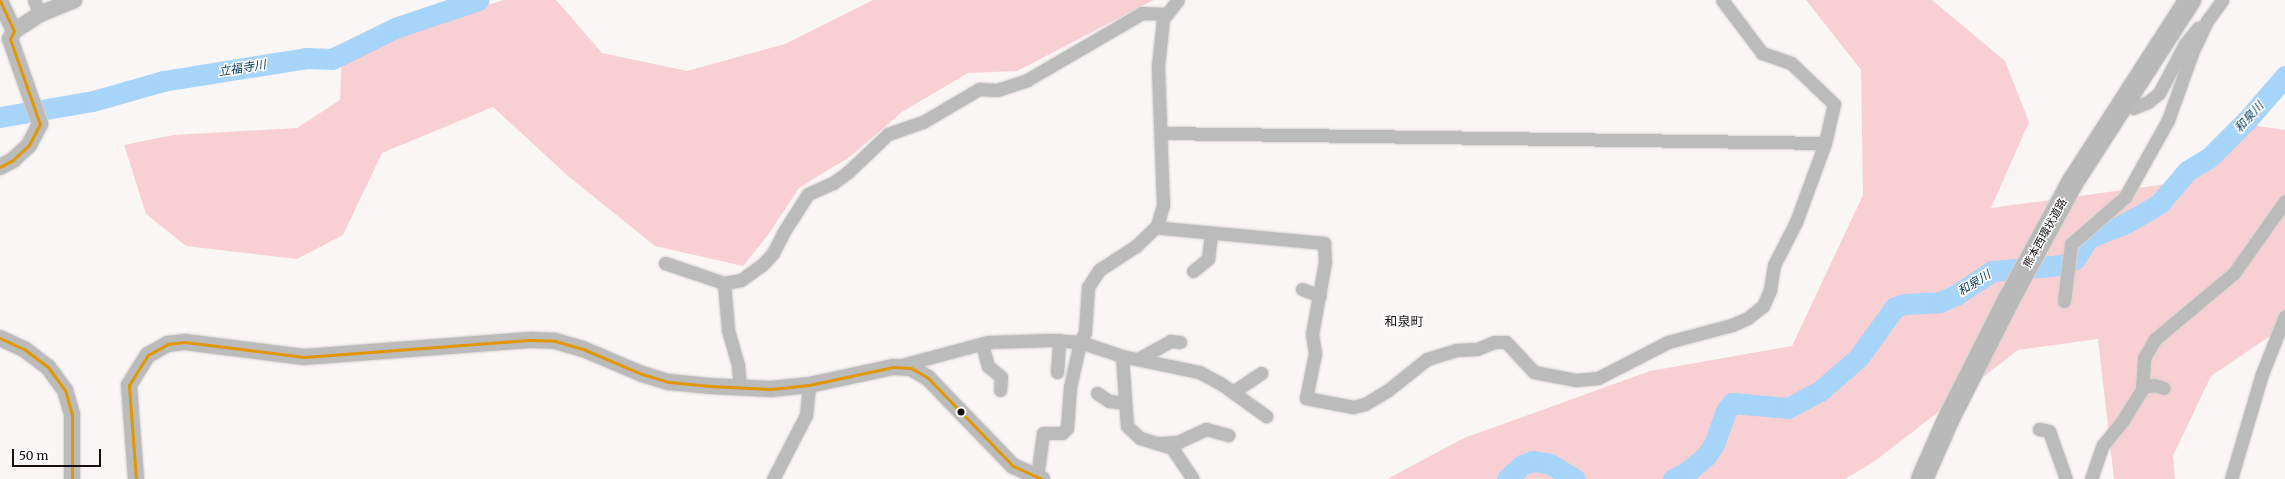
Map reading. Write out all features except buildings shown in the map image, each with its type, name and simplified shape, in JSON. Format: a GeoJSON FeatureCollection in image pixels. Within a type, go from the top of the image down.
{"type":"FeatureCollection","features":[{"type":"Feature","properties":{"kind":"highway","name":"熊本西環状道路"},"geometry":{"type":"LineString","coordinates":[[1922,479],[1948,420],[2072,183],[2190,0]]}},
{"type":"Feature","properties":{"kind":"highway"},"geometry":{"type":"LineString","coordinates":[[1926,479],[1948,420]]}},
{"type":"Feature","properties":{"kind":"street"},"geometry":{"type":"LineString","coordinates":[[0,166],[13,160],[29,145],[40,124],[10,39],[14,31],[37,7],[74,0]]}},
{"type":"Feature","properties":{"kind":"street"},"geometry":{"type":"LineString","coordinates":[[893,367],[911,368],[928,378],[1013,466],[1040,478],[1043,432],[1062,433],[1068,428],[1068,401],[1080,342],[1085,332],[1088,287],[1099,270],[1136,246],[1157,226],[1163,205],[1162,133],[1158,66],[1164,19],[1178,0]]}},
{"type":"Feature","properties":{"kind":"street"},"geometry":{"type":"LineString","coordinates":[[1157,226],[1162,228],[1211,233],[1324,243],[1325,262],[1312,334],[1315,354],[1306,398],[1353,406],[1365,404],[1387,391],[1426,359],[1456,350],[1477,349],[1494,342],[1506,342],[1534,372],[1576,380],[1598,378],[1668,342],[1743,321],[1763,306],[1770,290],[1774,265],[1796,222],[1825,143],[1834,104],[1791,63],[1762,53],[1722,0]]}},
{"type":"Feature","properties":{"kind":"street"},"geometry":{"type":"LineString","coordinates":[[2133,108],[2148,102],[2159,93],[2185,44],[2207,21],[2222,0]]}},
{"type":"Feature","properties":{"kind":"street"},"geometry":{"type":"LineString","coordinates":[[0,1],[14,31]]}},
{"type":"Feature","properties":{"kind":"street"},"geometry":{"type":"LineString","coordinates":[[665,263],[724,283],[741,280],[762,265],[773,253],[782,233],[808,194],[833,183],[848,172],[888,134],[923,122],[979,89],[997,90],[1027,80],[1142,13],[1167,14]]}},
{"type":"Feature","properties":{"kind":"street"},"geometry":{"type":"LineString","coordinates":[[2064,301],[2066,268],[2071,244],[2125,197],[2168,120],[2192,53],[2207,21]]}},
{"type":"Feature","properties":{"kind":"street"},"geometry":{"type":"LineString","coordinates":[[1162,133],[1825,143]]}},
{"type":"Feature","properties":{"kind":"street"},"geometry":{"type":"LineString","coordinates":[[2091,479],[2103,445],[2123,420],[2142,387],[2144,358],[2155,339],[2234,272],[2285,201]]}},
{"type":"Feature","properties":{"kind":"street"},"geometry":{"type":"LineString","coordinates":[[1193,271],[1208,259],[1211,233]]}},
{"type":"Feature","properties":{"kind":"street"},"geometry":{"type":"LineString","coordinates":[[724,283],[728,329],[738,365],[740,388]]}},
{"type":"Feature","properties":{"kind":"street"},"geometry":{"type":"LineString","coordinates":[[1302,289],[1320,296]]}},
{"type":"Feature","properties":{"kind":"street"},"geometry":{"type":"LineString","coordinates":[[2231,479],[2262,374],[2285,316]]}},
{"type":"Feature","properties":{"kind":"street"},"geometry":{"type":"LineString","coordinates":[[0,338],[24,349],[48,367],[65,390],[72,414],[72,479]]}},
{"type":"Feature","properties":{"kind":"street"},"geometry":{"type":"LineString","coordinates":[[136,479],[129,385],[148,355],[168,344],[191,343],[304,357],[532,340],[555,341],[583,349],[642,374],[669,382],[771,390],[809,385],[893,367],[982,344],[1059,340],[1080,342],[1123,357],[1170,341],[1180,342]]}},
{"type":"Feature","properties":{"kind":"street"},"geometry":{"type":"LineString","coordinates":[[1057,372],[1059,340]]}},
{"type":"Feature","properties":{"kind":"street"},"geometry":{"type":"LineString","coordinates":[[982,344],[988,366],[1001,377],[1000,390]]}},
{"type":"Feature","properties":{"kind":"street"},"geometry":{"type":"LineString","coordinates":[[1138,353],[1198,372],[1233,392],[1266,416]]}},
{"type":"Feature","properties":{"kind":"street"},"geometry":{"type":"LineString","coordinates":[[1123,357],[1127,426],[1140,438],[1172,448],[1193,479]]}},
{"type":"Feature","properties":{"kind":"street"},"geometry":{"type":"LineString","coordinates":[[1233,392],[1261,373]]}},
{"type":"Feature","properties":{"kind":"street"},"geometry":{"type":"LineString","coordinates":[[773,479],[806,415],[809,385]]}},
{"type":"Feature","properties":{"kind":"street"},"geometry":{"type":"LineString","coordinates":[[2142,387],[2154,385],[2164,388]]}},
{"type":"Feature","properties":{"kind":"street"},"geometry":{"type":"LineString","coordinates":[[1097,393],[1109,401],[1125,403]]}},
{"type":"Feature","properties":{"kind":"street"},"geometry":{"type":"LineString","coordinates":[[1156,443],[1178,442],[1206,429],[1228,435]]}},
{"type":"Feature","properties":{"kind":"street"},"geometry":{"type":"LineString","coordinates":[[2039,429],[2048,431],[2066,479]]}},
{"type":"Feature","properties":{"kind":"shaded area"},"geometry":{"type":"Polygon","coordinates":[[[504,0],[556,0],[602,53],[687,71],[785,44],[873,0],[1154,0],[1017,71],[968,73],[902,112],[851,156],[799,188],[768,235],[743,266],[655,246],[568,176],[493,107],[382,153],[343,235],[297,259],[186,246],[146,214],[124,145],[173,135],[297,128],[340,100],[342,55],[402,31],[504,0]]]}},
{"type":"Feature","properties":{"kind":"shaded area"},"geometry":{"type":"Polygon","coordinates":[[[1806,0],[1932,0],[2005,61],[2029,122],[1991,208],[2188,181],[2250,125],[2285,130],[2285,326],[2211,376],[2173,456],[2175,479],[2114,479],[2098,339],[2018,350],[1875,461],[1845,479],[1387,479],[1464,438],[1650,371],[1792,346],[1863,195],[1861,70],[1806,0]]]}},
{"type":"Feature","properties":{"kind":"waterway","name":"立福寺川"},"geometry":{"type":"LineString","coordinates":[[0,117],[93,101],[163,81],[306,58],[332,59],[395,28],[478,0]]}},
{"type":"Feature","properties":{"kind":"waterway","name":"和泉川"},"geometry":{"type":"LineString","coordinates":[[1673,479],[1688,471],[1706,456],[1714,444],[1726,411],[1732,403],[1788,408],[1820,391],[1858,358],[1895,307],[1905,304],[1940,302],[1956,295],[1992,271],[2062,265],[2075,259],[2088,238],[2126,223],[2160,203],[2187,171],[2210,157],[2247,120],[2285,76]]}},
{"type":"Feature","properties":{"kind":"waterway","name":"和泉川"},"geometry":{"type":"LineString","coordinates":[[1507,479],[1522,465],[1533,461],[1550,464],[1575,479]]}},
{"type":"Feature","properties":{"kind":"transit line"},"geometry":{"type":"LineString","coordinates":[[0,1],[14,31],[10,39],[40,124],[29,145],[13,160],[0,167]]}},
{"type":"Feature","properties":{"kind":"transit line"},"geometry":{"type":"LineString","coordinates":[[0,338],[24,349],[48,367],[65,390],[72,414],[72,479]]}},
{"type":"Feature","properties":{"kind":"transit line"},"geometry":{"type":"LineString","coordinates":[[136,479],[129,385],[148,355],[168,344],[185,342],[304,357],[532,340],[555,341],[583,349],[642,374],[669,382],[710,386],[771,389],[809,385],[893,367],[911,368],[928,378],[1013,466],[1042,479]]}},
{"type":"Feature","properties":{"kind":"district","name":"和泉町"},"geometry":{"type":"Point","coordinates":[1404,322]}}]}
